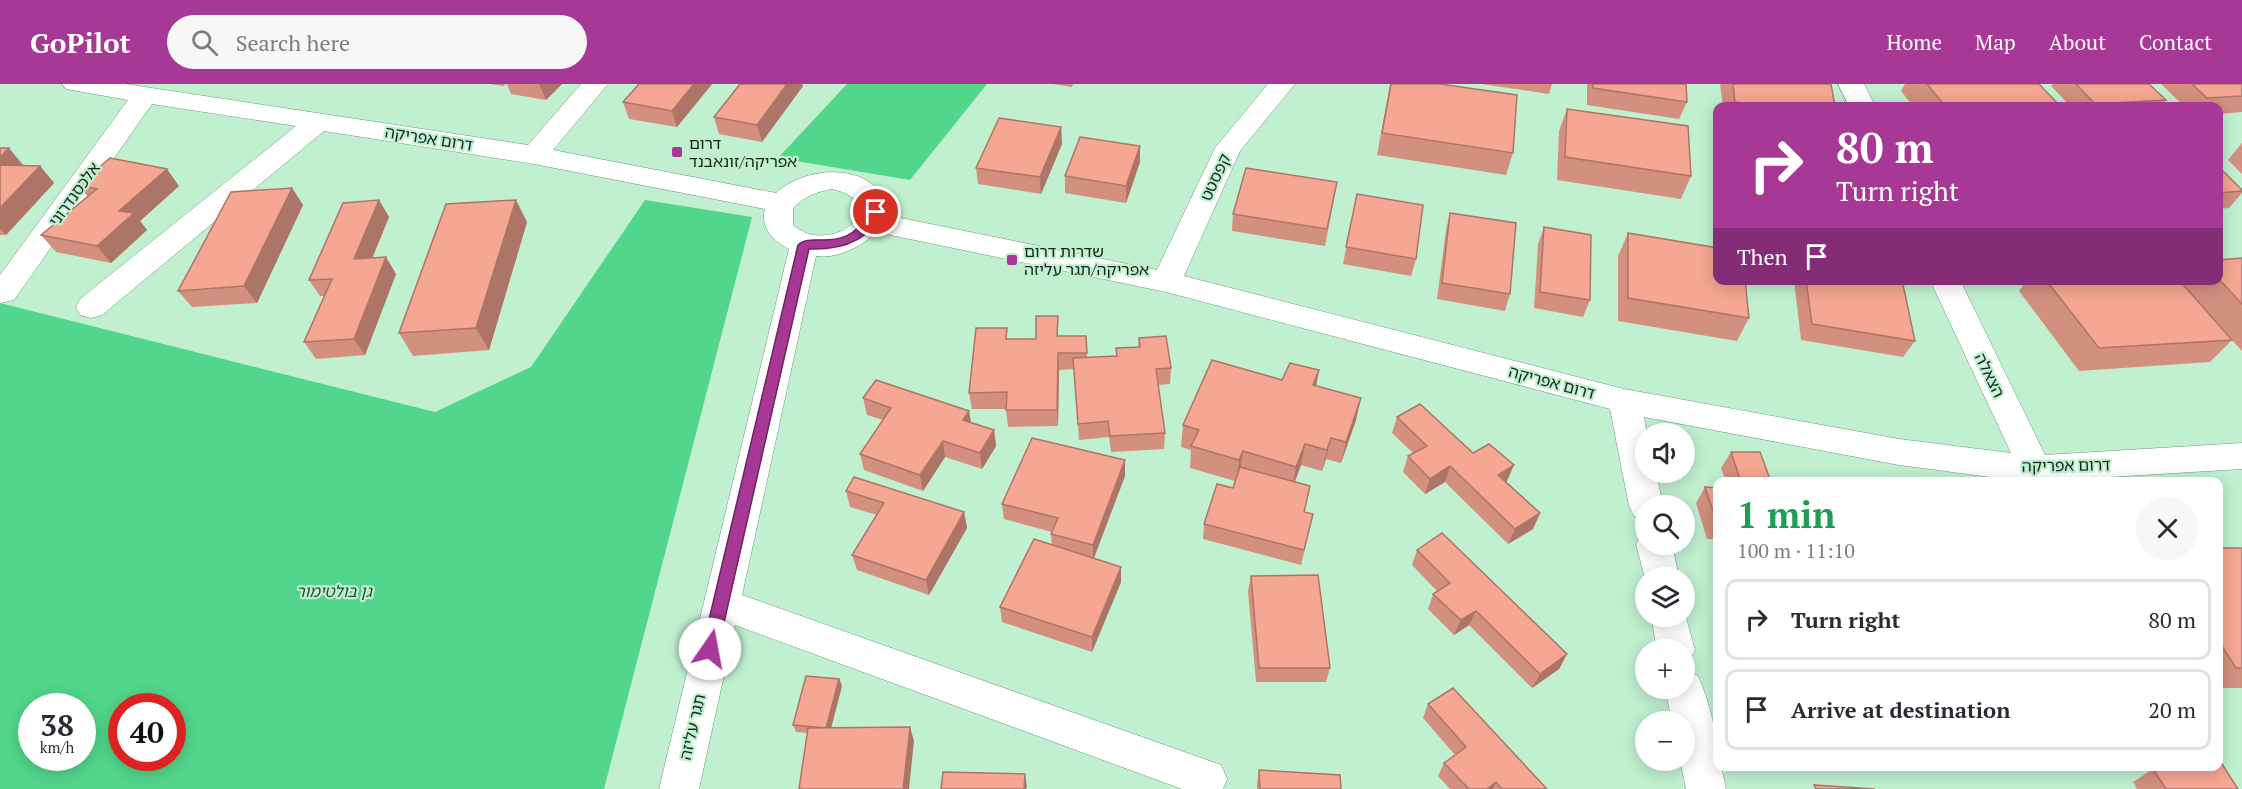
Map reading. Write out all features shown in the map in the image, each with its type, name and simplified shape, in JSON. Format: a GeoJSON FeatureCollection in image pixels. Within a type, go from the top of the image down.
{"type":"FeatureCollection","features":[{"type":"Feature","properties":{"kind":"street","name":"דרום אפריקה"},"geometry":{"type":"LineString","coordinates":[[75,84],[534,155],[782,203]]}},
{"type":"Feature","properties":{"kind":"street"},"geometry":{"type":"LineString","coordinates":[[534,155],[595,84]]}},
{"type":"Feature","properties":{"kind":"street","name":"קפסטט"},"geometry":{"type":"LineString","coordinates":[[1166,282],[1228,148],[1282,84]]}},
{"type":"Feature","properties":{"kind":"street"},"geometry":{"type":"LineString","coordinates":[[1851,84],[1860,102]]}},
{"type":"Feature","properties":{"kind":"street","name":"אלכסנדרוני"},"geometry":{"type":"LineString","coordinates":[[3,293],[145,95]]}},
{"type":"Feature","properties":{"kind":"street"},"geometry":{"type":"LineString","coordinates":[[91,307],[318,122]]}},
{"type":"Feature","properties":{"kind":"street"},"geometry":{"type":"LineString","coordinates":[[817,182],[847,182],[860,186],[875,202],[876,212],[872,222],[855,237],[843,242],[830,246],[804,245],[782,233],[777,224],[777,213],[782,203],[802,187],[817,182]]}},
{"type":"Feature","properties":{"kind":"street","name":"דרום אפריקה"},"geometry":{"type":"LineString","coordinates":[[872,222],[1166,282],[1624,400],[1899,452],[2035,469],[2242,456]]}},
{"type":"Feature","properties":{"kind":"street","name":"תגר עליזה"},"geometry":{"type":"LineString","coordinates":[[679,789],[804,245]]}},
{"type":"Feature","properties":{"kind":"street","name":"הצאלה"},"geometry":{"type":"LineString","coordinates":[[1947,285],[2035,469]]}},
{"type":"Feature","properties":{"kind":"street"},"geometry":{"type":"LineString","coordinates":[[1624,400],[1644,495]]}},
{"type":"Feature","properties":{"kind":"street"},"geometry":{"type":"LineString","coordinates":[[720,603],[1207,779]]}},
{"type":"Feature","properties":{"kind":"street"},"geometry":{"type":"LineString","coordinates":[[1686,699],[1706,789]]}},
{"type":"Feature","properties":{"kind":"green space"},"geometry":{"type":"Polygon","coordinates":[[[847,84],[987,84],[910,180],[778,158],[847,84]]]}},
{"type":"Feature","properties":{"kind":"green space","name":"גן בולטימור"},"geometry":{"type":"Polygon","coordinates":[[[645,200],[752,217],[604,789],[0,789],[0,303],[435,412],[531,367],[645,200]]]}},
{"type":"Feature","properties":{"kind":"building"},"geometry":{"type":"Polygon","coordinates":[[[639,84],[694,84],[672,111],[623,102],[639,84]]]}},
{"type":"Feature","properties":{"kind":"building"},"geometry":{"type":"Polygon","coordinates":[[[740,84],[787,84],[757,125],[714,117],[740,84]]]}},
{"type":"Feature","properties":{"kind":"building"},"geometry":{"type":"Polygon","coordinates":[[[1391,84],[1440,84],[1517,95],[1513,153],[1382,133],[1391,84]]]}},
{"type":"Feature","properties":{"kind":"building"},"geometry":{"type":"Polygon","coordinates":[[[1593,84],[1686,84],[1687,102],[1593,88],[1593,84]]]}},
{"type":"Feature","properties":{"kind":"building"},"geometry":{"type":"Polygon","coordinates":[[[1733,84],[1831,84],[1834,102],[1735,102],[1733,84]]]}},
{"type":"Feature","properties":{"kind":"building"},"geometry":{"type":"Polygon","coordinates":[[[1927,84],[2039,84],[2056,102],[1942,102],[1927,84]]]}},
{"type":"Feature","properties":{"kind":"building"},"geometry":{"type":"Polygon","coordinates":[[[2076,84],[2149,84],[2166,100],[2130,102],[2093,102],[2076,84]]]}},
{"type":"Feature","properties":{"kind":"building"},"geometry":{"type":"Polygon","coordinates":[[[2192,84],[2242,84],[2242,96],[2207,98],[2192,84]]]}},
{"type":"Feature","properties":{"kind":"building"},"geometry":{"type":"Polygon","coordinates":[[[1567,109],[1688,126],[1691,176],[1565,157],[1567,109]]]}},
{"type":"Feature","properties":{"kind":"building"},"geometry":{"type":"Polygon","coordinates":[[[999,118],[1061,127],[1040,177],[976,168],[999,118]]]}},
{"type":"Feature","properties":{"kind":"building"},"geometry":{"type":"Polygon","coordinates":[[[1080,137],[1140,146],[1126,186],[1065,176],[1080,137]]]}},
{"type":"Feature","properties":{"kind":"building"},"geometry":{"type":"Polygon","coordinates":[[[0,148],[9,148],[0,157],[0,148]]]}},
{"type":"Feature","properties":{"kind":"building"},"geometry":{"type":"Polygon","coordinates":[[[110,158],[167,169],[119,211],[134,213],[97,246],[41,235],[97,189],[78,185],[110,158]]]}},
{"type":"Feature","properties":{"kind":"building"},"geometry":{"type":"Polygon","coordinates":[[[0,165],[40,166],[0,208],[0,165]]]}},
{"type":"Feature","properties":{"kind":"building"},"geometry":{"type":"Polygon","coordinates":[[[1246,168],[1337,182],[1327,229],[1233,214],[1246,168]]]}},
{"type":"Feature","properties":{"kind":"building"},"geometry":{"type":"Polygon","coordinates":[[[2223,171],[2242,190],[2223,193],[2223,171]]]}},
{"type":"Feature","properties":{"kind":"building"},"geometry":{"type":"Polygon","coordinates":[[[292,188],[244,286],[178,291],[231,192],[292,188]]]}},
{"type":"Feature","properties":{"kind":"building"},"geometry":{"type":"Polygon","coordinates":[[[1357,194],[1423,205],[1416,259],[1346,247],[1357,194]]]}},
{"type":"Feature","properties":{"kind":"building"},"geometry":{"type":"Polygon","coordinates":[[[379,200],[354,259],[386,257],[354,339],[304,342],[332,279],[309,280],[343,203],[379,200]]]}},
{"type":"Feature","properties":{"kind":"building"},"geometry":{"type":"Polygon","coordinates":[[[516,200],[476,328],[399,333],[446,204],[516,200]]]}},
{"type":"Feature","properties":{"kind":"building"},"geometry":{"type":"Polygon","coordinates":[[[1450,213],[1516,223],[1510,294],[1442,283],[1450,213]]]}},
{"type":"Feature","properties":{"kind":"building"},"geometry":{"type":"Polygon","coordinates":[[[1544,227],[1591,235],[1590,300],[1540,292],[1544,227]]]}},
{"type":"Feature","properties":{"kind":"building"},"geometry":{"type":"Polygon","coordinates":[[[1628,233],[1713,247],[1713,285],[1746,285],[1749,318],[1628,298],[1628,233]]]}},
{"type":"Feature","properties":{"kind":"building"},"geometry":{"type":"Polygon","coordinates":[[[2242,258],[2242,304],[2223,283],[2223,260],[2242,258]]]}},
{"type":"Feature","properties":{"kind":"building"},"geometry":{"type":"Polygon","coordinates":[[[1807,285],[1903,285],[1915,341],[1812,324],[1807,285]]]}},
{"type":"Feature","properties":{"kind":"building"},"geometry":{"type":"Polygon","coordinates":[[[2050,285],[2183,285],[2232,340],[2099,348],[2050,285]]]}},
{"type":"Feature","properties":{"kind":"building"},"geometry":{"type":"Polygon","coordinates":[[[1036,316],[1058,316],[1057,336],[1086,336],[1087,353],[1058,353],[1057,410],[1006,410],[1007,392],[969,393],[976,328],[1007,328],[1006,339],[1036,339],[1036,316]]]}},
{"type":"Feature","properties":{"kind":"building"},"geometry":{"type":"Polygon","coordinates":[[[1166,336],[1171,368],[1156,369],[1165,433],[1110,436],[1108,421],[1078,424],[1073,358],[1117,356],[1116,348],[1140,347],[1139,338],[1166,336]]]}},
{"type":"Feature","properties":{"kind":"building"},"geometry":{"type":"Polygon","coordinates":[[[1212,360],[1282,380],[1290,363],[1319,370],[1313,385],[1361,398],[1346,442],[1331,438],[1327,450],[1305,444],[1296,467],[1243,451],[1239,460],[1191,446],[1199,430],[1183,425],[1212,360]]]}},
{"type":"Feature","properties":{"kind":"building"},"geometry":{"type":"Polygon","coordinates":[[[876,380],[969,411],[963,420],[994,430],[980,453],[943,441],[920,475],[860,454],[891,408],[863,398],[876,380]]]}},
{"type":"Feature","properties":{"kind":"building"},"geometry":{"type":"Polygon","coordinates":[[[1420,404],[1473,453],[1489,444],[1514,465],[1498,475],[1540,513],[1515,529],[1450,466],[1430,479],[1408,456],[1427,446],[1397,417],[1420,404]]]}},
{"type":"Feature","properties":{"kind":"building"},"geometry":{"type":"Polygon","coordinates":[[[1032,438],[1125,460],[1093,545],[1051,534],[1058,518],[1002,504],[1032,438]]]}},
{"type":"Feature","properties":{"kind":"building"},"geometry":{"type":"Polygon","coordinates":[[[1731,452],[1760,452],[1769,477],[1739,477],[1731,452]]]}},
{"type":"Feature","properties":{"kind":"building"},"geometry":{"type":"Polygon","coordinates":[[[1240,467],[1310,486],[1304,512],[1313,514],[1304,550],[1204,524],[1217,484],[1233,488],[1240,467]]]}},
{"type":"Feature","properties":{"kind":"building"},"geometry":{"type":"Polygon","coordinates":[[[854,477],[964,512],[926,580],[852,555],[884,503],[846,491],[854,477]]]}},
{"type":"Feature","properties":{"kind":"building"},"geometry":{"type":"Polygon","coordinates":[[[1705,487],[1713,488],[1713,511],[1705,487]]]}},
{"type":"Feature","properties":{"kind":"building"},"geometry":{"type":"Polygon","coordinates":[[[1442,533],[1567,654],[1540,674],[1476,611],[1461,620],[1433,594],[1450,583],[1417,550],[1442,533]]]}},
{"type":"Feature","properties":{"kind":"building"},"geometry":{"type":"Polygon","coordinates":[[[1034,539],[1121,567],[1092,637],[1000,607],[1034,539]]]}},
{"type":"Feature","properties":{"kind":"building"},"geometry":{"type":"Polygon","coordinates":[[[2223,548],[2242,548],[2242,668],[2236,668],[2223,648],[2223,548]]]}},
{"type":"Feature","properties":{"kind":"building"},"geometry":{"type":"Polygon","coordinates":[[[1318,575],[1330,668],[1259,668],[1251,576],[1318,575]]]}},
{"type":"Feature","properties":{"kind":"building"},"geometry":{"type":"Polygon","coordinates":[[[806,676],[839,679],[826,728],[793,725],[806,676]]]}},
{"type":"Feature","properties":{"kind":"building"},"geometry":{"type":"Polygon","coordinates":[[[1453,688],[1547,789],[1502,789],[1496,782],[1487,789],[1469,789],[1444,763],[1466,747],[1428,704],[1453,688]]]}},
{"type":"Feature","properties":{"kind":"building"},"geometry":{"type":"Polygon","coordinates":[[[910,727],[903,789],[799,789],[808,728],[910,727]]]}},
{"type":"Feature","properties":{"kind":"building"},"geometry":{"type":"Polygon","coordinates":[[[2223,766],[2238,789],[2166,789],[2154,771],[2223,771],[2223,766]]]}},
{"type":"Feature","properties":{"kind":"building"},"geometry":{"type":"Polygon","coordinates":[[[1259,770],[1340,775],[1341,789],[1260,789],[1259,770]]]}},
{"type":"Feature","properties":{"kind":"building"},"geometry":{"type":"Polygon","coordinates":[[[943,772],[1025,774],[1024,789],[941,789],[943,772]]]}},
{"type":"Feature","properties":{"kind":"building"},"geometry":{"type":"Polygon","coordinates":[[[1814,785],[1875,789],[1816,789],[1814,785]]]}},
{"type":"Feature","properties":{"kind":"place","name":"דרום אפריקה/זונאבנד"},"geometry":{"type":"Point","coordinates":[677,152]}},
{"type":"Feature","properties":{"kind":"place","name":"שדרות דרום אפריקה/תגר עליזה"},"geometry":{"type":"Point","coordinates":[1012,260]}},
{"type":"Feature","properties":{"kind":"route"},"geometry":{"type":"LineString","coordinates":[[710,649],[804,245],[830,246],[855,237],[872,222],[876,212]]}}]}
